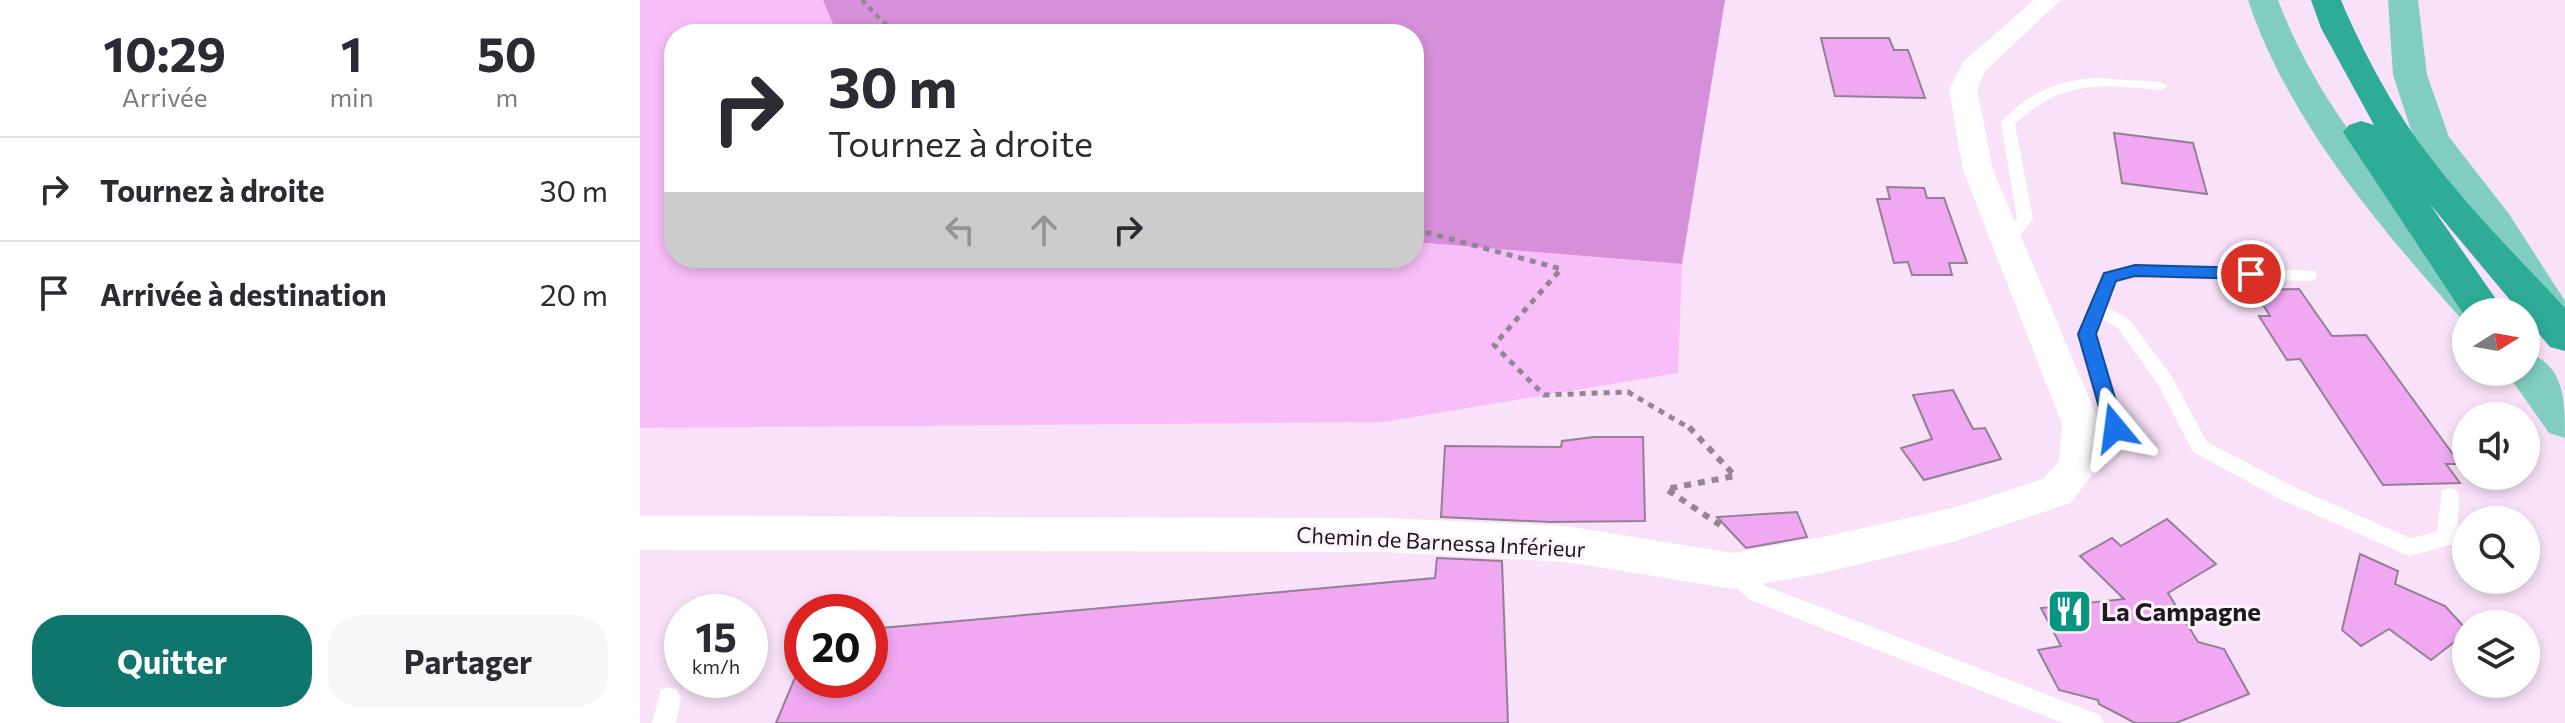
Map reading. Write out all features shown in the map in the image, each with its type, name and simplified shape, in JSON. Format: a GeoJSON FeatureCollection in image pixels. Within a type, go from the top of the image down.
{"type":"FeatureCollection","features":[{"type":"Feature","properties":{"kind":"highway"},"geometry":{"type":"LineString","coordinates":[[2317,13],[2353,119],[2472,298]]}},
{"type":"Feature","properties":{"kind":"highway"},"geometry":{"type":"LineString","coordinates":[[2317,13],[2402,144],[2461,218],[2565,335]]}},
{"type":"Feature","properties":{"kind":"main road"},"geometry":{"type":"LineString","coordinates":[[2263,0],[2271,28],[2341,144],[2414,241],[2469,298]]}},
{"type":"Feature","properties":{"kind":"main road"},"geometry":{"type":"LineString","coordinates":[[2403,0],[2410,75],[2432,139],[2495,223],[2565,335]]}},
{"type":"Feature","properties":{"kind":"main road"},"geometry":{"type":"LineString","coordinates":[[2540,386],[2565,420]]}},
{"type":"Feature","properties":{"kind":"street"},"geometry":{"type":"LineString","coordinates":[[2049,0],[1973,67],[1963,89],[1978,170],[2081,424],[2080,444]]}},
{"type":"Feature","properties":{"kind":"street","name":"Chemin de Barnessa Inférieur"},"geometry":{"type":"LineString","coordinates":[[640,533],[1385,535],[1566,544],[1742,569],[1953,525],[2057,491],[2078,466],[2080,444]]}},
{"type":"Feature","properties":{"kind":"lane"},"geometry":{"type":"LineString","coordinates":[[2007,240],[2025,219],[2008,123],[2029,101],[2067,83],[2161,86]]}},
{"type":"Feature","properties":{"kind":"lane"},"geometry":{"type":"LineString","coordinates":[[2080,444],[2115,428],[2087,334],[2110,277],[2135,271],[2309,275]]}},
{"type":"Feature","properties":{"kind":"lane"},"geometry":{"type":"LineString","coordinates":[[2097,309],[2124,324],[2166,382],[2200,447],[2287,493],[2409,547],[2447,538],[2449,496]]}},
{"type":"Feature","properties":{"kind":"lane"},"geometry":{"type":"LineString","coordinates":[[1742,569],[1758,593],[2092,723]]}},
{"type":"Feature","properties":{"kind":"lane"},"geometry":{"type":"LineString","coordinates":[[664,723],[669,698]]}},
{"type":"Feature","properties":{"kind":"path"},"geometry":{"type":"LineString","coordinates":[[862,0],[887,24]]}},
{"type":"Feature","properties":{"kind":"path"},"geometry":{"type":"LineString","coordinates":[[1424,232],[1561,269],[1494,345],[1544,395],[1628,392],[1687,425],[1735,476],[1666,489],[1715,520],[1742,569]]}},
{"type":"Feature","properties":{"kind":"shaded area"},"geometry":{"type":"Polygon","coordinates":[[[640,0],[823,0],[833,24],[664,24],[664,268],[1424,268],[1424,243],[1682,264],[1678,373],[1384,422],[640,428],[640,0]]]}},
{"type":"Feature","properties":{"kind":"shaded area"},"geometry":{"type":"Polygon","coordinates":[[[823,0],[1725,0],[1682,264],[1424,243],[1424,24],[833,24],[823,0]]]}},
{"type":"Feature","properties":{"kind":"building"},"geometry":{"type":"Polygon","coordinates":[[[1821,38],[1889,38],[1894,50],[1908,50],[1925,98],[1835,96],[1821,38]]]}},
{"type":"Feature","properties":{"kind":"building"},"geometry":{"type":"Polygon","coordinates":[[[2114,133],[2193,143],[2207,194],[2122,183],[2114,133]]]}},
{"type":"Feature","properties":{"kind":"building"},"geometry":{"type":"Polygon","coordinates":[[[1887,187],[1924,188],[1927,198],[1944,198],[1967,263],[1949,263],[1952,275],[1912,275],[1908,262],[1894,263],[1877,199],[1890,199],[1887,187]]]}},
{"type":"Feature","properties":{"kind":"building"},"geometry":{"type":"Polygon","coordinates":[[[2299,289],[2332,336],[2366,335],[2452,453],[2452,464],[2446,464],[2452,472],[2452,483],[2383,485],[2300,359],[2287,360],[2259,316],[2270,316],[2254,290],[2299,289]]]}},
{"type":"Feature","properties":{"kind":"building"},"geometry":{"type":"Polygon","coordinates":[[[1953,390],[1973,429],[1985,428],[2001,459],[1924,480],[1901,448],[1932,439],[1913,395],[1953,390]]]}},
{"type":"Feature","properties":{"kind":"building"},"geometry":{"type":"Polygon","coordinates":[[[1594,437],[1643,437],[1645,521],[1550,522],[1441,517],[1445,446],[1561,447],[1562,441],[1594,437]]]}},
{"type":"Feature","properties":{"kind":"building"},"geometry":{"type":"Polygon","coordinates":[[[1797,512],[1807,537],[1746,548],[1717,517],[1797,512]]]}},
{"type":"Feature","properties":{"kind":"building"},"geometry":{"type":"Polygon","coordinates":[[[2167,519],[2216,564],[2168,593],[2198,642],[2224,649],[2249,694],[2176,723],[2135,723],[2099,704],[2098,700],[2059,690],[2038,650],[2061,646],[2041,608],[2124,599],[2080,556],[2112,538],[2121,546],[2167,519]]]}},
{"type":"Feature","properties":{"kind":"building"},"geometry":{"type":"Polygon","coordinates":[[[2360,554],[2398,571],[2395,584],[2445,606],[2452,614],[2452,644],[2431,660],[2389,629],[2361,646],[2342,630],[2360,554]]]}},
{"type":"Feature","properties":{"kind":"building"},"geometry":{"type":"Polygon","coordinates":[[[1437,558],[1502,561],[1508,723],[776,723],[786,698],[888,698],[888,627],[1435,578],[1437,558]]]}},
{"type":"Feature","properties":{"kind":"place","name":"La Campagne"},"geometry":{"type":"Point","coordinates":[2070,612]}},
{"type":"Feature","properties":{"kind":"route"},"geometry":{"type":"LineString","coordinates":[[2115,428],[2087,334],[2110,277],[2135,271],[2251,274]]}}]}
